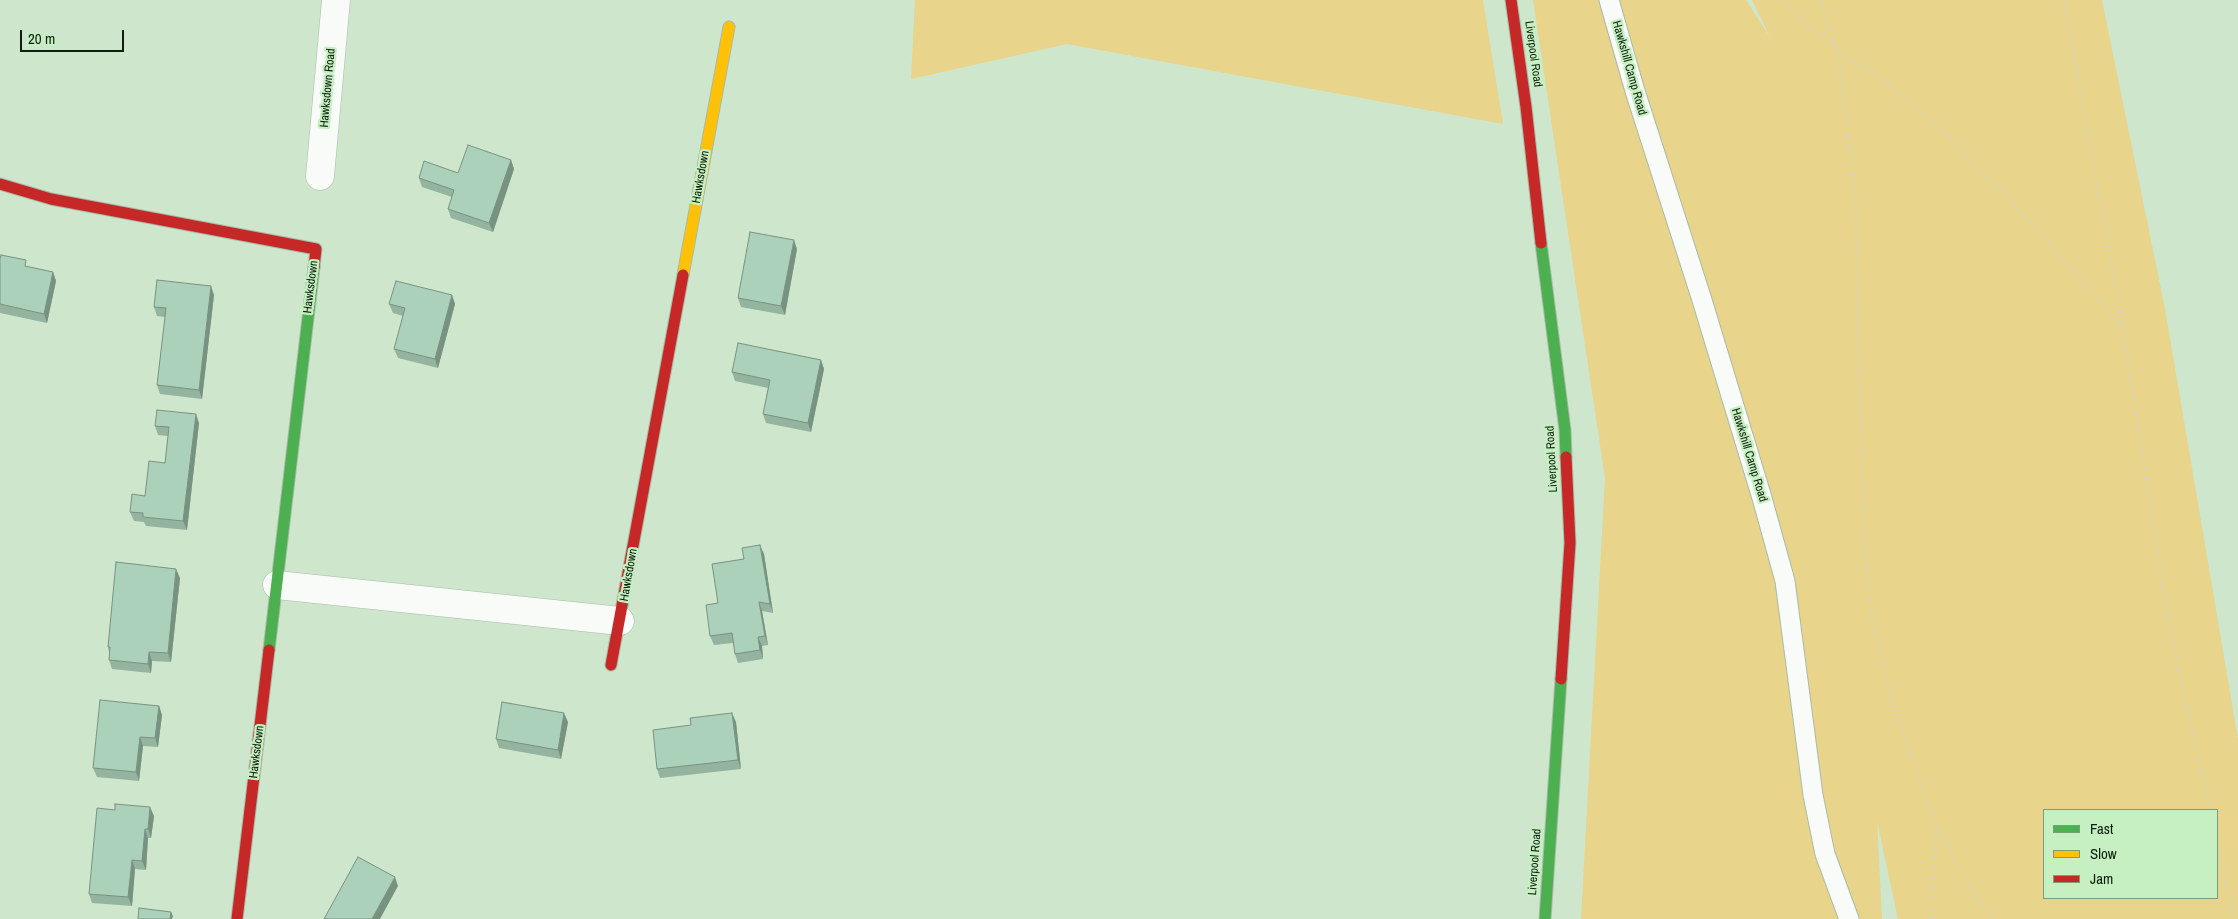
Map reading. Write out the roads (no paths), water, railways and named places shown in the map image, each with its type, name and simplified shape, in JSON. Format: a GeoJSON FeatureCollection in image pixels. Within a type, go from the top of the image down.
{"type":"FeatureCollection","features":[{"type":"Feature","properties":{"kind":"street","name":"Hawksdown Road"},"geometry":{"type":"LineString","coordinates":[[320,176],[336,0]]}},
{"type":"Feature","properties":{"kind":"street","name":"Liverpool Road"},"geometry":{"type":"LineString","coordinates":[[1511,0],[1526,107],[1548,310],[1565,430],[1570,543],[1545,919]]}},
{"type":"Feature","properties":{"kind":"street","name":"Hawksdown"},"geometry":{"type":"LineString","coordinates":[[612,665],[729,27]]}},
{"type":"Feature","properties":{"kind":"street","name":"Hawksdown"},"geometry":{"type":"LineString","coordinates":[[0,184],[51,199],[316,249],[237,919]]}},
{"type":"Feature","properties":{"kind":"street"},"geometry":{"type":"LineString","coordinates":[[277,585],[620,621]]}},
{"type":"Feature","properties":{"kind":"lane","name":"Hawkshill Camp Road"},"geometry":{"type":"LineString","coordinates":[[1610,0],[1635,91],[1702,300],[1785,581],[1813,795],[1825,854],[1849,919]]}}]}
